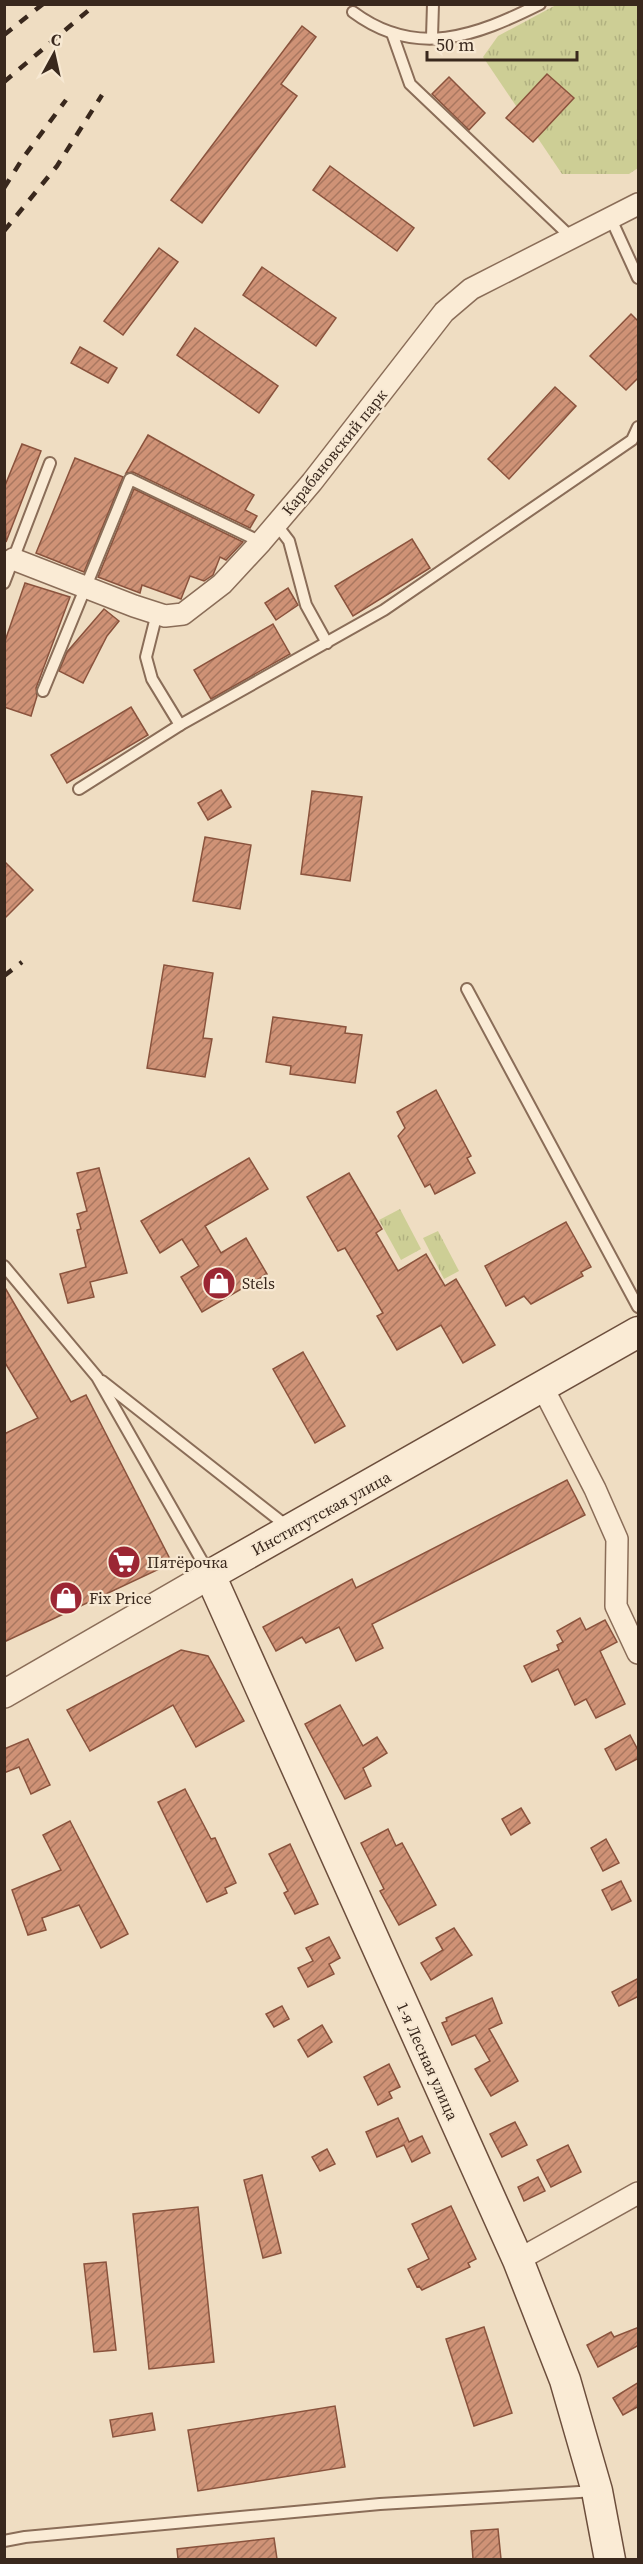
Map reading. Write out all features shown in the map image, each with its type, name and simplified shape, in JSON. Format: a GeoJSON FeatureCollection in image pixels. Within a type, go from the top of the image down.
{"type":"FeatureCollection","features":[{"type":"Feature","properties":{"kind":"main road","name":"Институтская улица"},"geometry":{"type":"LineString","coordinates":[[210,1575],[639,1332]]}},
{"type":"Feature","properties":{"kind":"main road","name":"1-я Лесная улица"},"geometry":{"type":"LineString","coordinates":[[210,1575],[518,2260],[565,2380],[597,2491],[610,2559]]}},
{"type":"Feature","properties":{"kind":"street","name":"Карабановский парк"},"geometry":{"type":"LineString","coordinates":[[13,559],[165,616],[183,614],[222,584],[261,542],[312,482],[444,312],[471,289],[639,204]]}},
{"type":"Feature","properties":{"kind":"street"},"geometry":{"type":"LineString","coordinates":[[543,1388],[595,1489],[617,1539],[616,1606],[639,1653]]}},
{"type":"Feature","properties":{"kind":"street","name":"Институтская улица"},"geometry":{"type":"LineString","coordinates":[[4,1694],[210,1575]]}},
{"type":"Feature","properties":{"kind":"street"},"geometry":{"type":"LineString","coordinates":[[518,2260],[639,2193]]}},
{"type":"Feature","properties":{"kind":"lane"},"geometry":{"type":"LineString","coordinates":[[432,37],[433,4]]}},
{"type":"Feature","properties":{"kind":"lane"},"geometry":{"type":"LineString","coordinates":[[353,12],[374,27],[409,39],[470,34],[499,24],[540,4]]}},
{"type":"Feature","properties":{"kind":"lane"},"geometry":{"type":"LineString","coordinates":[[392,33],[410,84],[573,239]]}},
{"type":"Feature","properties":{"kind":"lane"},"geometry":{"type":"LineString","coordinates":[[611,219],[639,279]]}},
{"type":"Feature","properties":{"kind":"lane"},"geometry":{"type":"LineString","coordinates":[[79,789],[180,726],[384,610],[623,447],[632,440],[639,427]]}},
{"type":"Feature","properties":{"kind":"lane"},"geometry":{"type":"LineString","coordinates":[[4,583],[50,463]]}},
{"type":"Feature","properties":{"kind":"lane"},"geometry":{"type":"LineString","coordinates":[[44,692],[130,479],[261,542]]}},
{"type":"Feature","properties":{"kind":"lane"},"geometry":{"type":"LineString","coordinates":[[276,524],[289,541],[306,605],[327,643]]}},
{"type":"Feature","properties":{"kind":"lane"},"geometry":{"type":"LineString","coordinates":[[157,613],[146,657],[152,680],[180,726]]}},
{"type":"Feature","properties":{"kind":"lane"},"geometry":{"type":"LineString","coordinates":[[467,989],[639,1307]]}},
{"type":"Feature","properties":{"kind":"lane"},"geometry":{"type":"LineString","coordinates":[[4,1266],[97,1377],[210,1575]]}},
{"type":"Feature","properties":{"kind":"lane"},"geometry":{"type":"LineString","coordinates":[[97,1377],[292,1529]]}},
{"type":"Feature","properties":{"kind":"lane"},"geometry":{"type":"LineString","coordinates":[[4,2541],[25,2537],[380,2504],[597,2491]]}},
{"type":"Feature","properties":{"kind":"green space"},"geometry":{"type":"Polygon","coordinates":[[[556,5],[638,5],[638,168],[629,174],[562,174],[483,57],[498,36],[556,5]]]}},
{"type":"Feature","properties":{"kind":"green space"},"geometry":{"type":"Polygon","coordinates":[[[400,1209],[421,1249],[401,1260],[379,1220],[400,1209]]]}},
{"type":"Feature","properties":{"kind":"green space"},"geometry":{"type":"Polygon","coordinates":[[[438,1231],[459,1271],[444,1279],[423,1238],[438,1231]]]}},
{"type":"Feature","properties":{"kind":"building"},"geometry":{"type":"Polygon","coordinates":[[[302,26],[316,37],[281,84],[297,96],[202,223],[171,200],[302,26]]]}},
{"type":"Feature","properties":{"kind":"building"},"geometry":{"type":"Polygon","coordinates":[[[547,74],[574,98],[533,142],[506,118],[547,74]]]}},
{"type":"Feature","properties":{"kind":"building"},"geometry":{"type":"Polygon","coordinates":[[[449,77],[485,113],[469,130],[432,94],[449,77]]]}},
{"type":"Feature","properties":{"kind":"building"},"geometry":{"type":"Polygon","coordinates":[[[330,166],[414,228],[397,251],[313,190],[330,166]]]}},
{"type":"Feature","properties":{"kind":"building"},"geometry":{"type":"Polygon","coordinates":[[[159,248],[178,262],[123,335],[104,321],[159,248]]]}},
{"type":"Feature","properties":{"kind":"building"},"geometry":{"type":"Polygon","coordinates":[[[262,267],[336,318],[316,346],[243,295],[262,267]]]}},
{"type":"Feature","properties":{"kind":"building"},"geometry":{"type":"Polygon","coordinates":[[[631,314],[639,322],[639,377],[626,390],[590,356],[631,314]]]}},
{"type":"Feature","properties":{"kind":"building"},"geometry":{"type":"Polygon","coordinates":[[[195,328],[278,386],[259,413],[177,355],[195,328]]]}},
{"type":"Feature","properties":{"kind":"building"},"geometry":{"type":"Polygon","coordinates":[[[80,347],[117,368],[108,383],[71,363],[80,347]]]}},
{"type":"Feature","properties":{"kind":"building"},"geometry":{"type":"Polygon","coordinates":[[[555,387],[576,406],[509,479],[488,459],[555,387]]]}},
{"type":"Feature","properties":{"kind":"building"},"geometry":{"type":"Polygon","coordinates":[[[148,435],[254,495],[245,510],[257,516],[250,528],[133,472],[126,473],[148,435]]]}},
{"type":"Feature","properties":{"kind":"building"},"geometry":{"type":"Polygon","coordinates":[[[22,444],[41,451],[6,542],[4,488],[22,444]]]}},
{"type":"Feature","properties":{"kind":"building"},"geometry":{"type":"Polygon","coordinates":[[[75,458],[123,477],[84,572],[36,553],[75,458]]]}},
{"type":"Feature","properties":{"kind":"building"},"geometry":{"type":"Polygon","coordinates":[[[134,489],[243,542],[226,560],[220,557],[213,575],[204,581],[190,576],[181,599],[142,585],[140,593],[98,577],[134,489]]]}},
{"type":"Feature","properties":{"kind":"building"},"geometry":{"type":"Polygon","coordinates":[[[412,539],[430,568],[353,616],[335,586],[412,539]]]}},
{"type":"Feature","properties":{"kind":"building"},"geometry":{"type":"Polygon","coordinates":[[[25,583],[70,597],[36,688],[37,696],[31,716],[4,707],[4,644],[25,583]]]}},
{"type":"Feature","properties":{"kind":"building"},"geometry":{"type":"Polygon","coordinates":[[[288,588],[298,605],[276,620],[265,603],[288,588]]]}},
{"type":"Feature","properties":{"kind":"building"},"geometry":{"type":"Polygon","coordinates":[[[104,609],[119,621],[107,636],[83,683],[59,671],[67,652],[104,609]]]}},
{"type":"Feature","properties":{"kind":"building"},"geometry":{"type":"Polygon","coordinates":[[[273,624],[290,654],[211,699],[194,670],[273,624]]]}},
{"type":"Feature","properties":{"kind":"building"},"geometry":{"type":"Polygon","coordinates":[[[131,707],[148,735],[67,783],[51,755],[131,707]]]}},
{"type":"Feature","properties":{"kind":"building"},"geometry":{"type":"Polygon","coordinates":[[[221,790],[231,807],[208,820],[198,803],[221,790]]]}},
{"type":"Feature","properties":{"kind":"building"},"geometry":{"type":"Polygon","coordinates":[[[312,791],[362,797],[350,881],[301,874],[312,791]]]}},
{"type":"Feature","properties":{"kind":"building"},"geometry":{"type":"Polygon","coordinates":[[[205,837],[251,845],[240,909],[193,901],[205,837]]]}},
{"type":"Feature","properties":{"kind":"building"},"geometry":{"type":"Polygon","coordinates":[[[4,861],[33,890],[4,919],[4,861]]]}},
{"type":"Feature","properties":{"kind":"building"},"geometry":{"type":"Polygon","coordinates":[[[164,965],[213,973],[203,1038],[212,1039],[205,1077],[147,1068],[164,965]]]}},
{"type":"Feature","properties":{"kind":"building"},"geometry":{"type":"Polygon","coordinates":[[[273,1017],[346,1027],[345,1033],[362,1035],[355,1083],[290,1074],[291,1066],[266,1062],[273,1017]]]}},
{"type":"Feature","properties":{"kind":"building"},"geometry":{"type":"Polygon","coordinates":[[[436,1090],[471,1156],[467,1158],[475,1173],[435,1194],[430,1184],[425,1187],[398,1136],[405,1128],[397,1112],[436,1090]]]}},
{"type":"Feature","properties":{"kind":"building"},"geometry":{"type":"Polygon","coordinates":[[[249,1158],[268,1189],[205,1226],[221,1253],[246,1238],[267,1274],[202,1312],[181,1277],[199,1266],[182,1239],[160,1253],[141,1221],[249,1158]]]}},
{"type":"Feature","properties":{"kind":"building"},"geometry":{"type":"Polygon","coordinates":[[[99,1168],[127,1273],[90,1282],[94,1297],[68,1303],[60,1274],[86,1267],[77,1230],[81,1229],[77,1214],[87,1211],[77,1173],[99,1168]]]}},
{"type":"Feature","properties":{"kind":"building"},"geometry":{"type":"Polygon","coordinates":[[[349,1173],[382,1229],[376,1233],[398,1271],[426,1254],[445,1286],[456,1279],[495,1345],[463,1363],[441,1325],[397,1350],[377,1316],[383,1313],[345,1248],[338,1251],[307,1197],[349,1173]]]}},
{"type":"Feature","properties":{"kind":"building"},"geometry":{"type":"Polygon","coordinates":[[[566,1222],[591,1267],[581,1272],[583,1276],[531,1304],[524,1296],[506,1306],[485,1266],[566,1222]]]}},
{"type":"Feature","properties":{"kind":"building"},"geometry":{"type":"Polygon","coordinates":[[[4,1286],[71,1402],[86,1395],[172,1563],[4,1642],[4,1434],[38,1418],[4,1361],[4,1286]]]}},
{"type":"Feature","properties":{"kind":"building"},"geometry":{"type":"Polygon","coordinates":[[[303,1352],[345,1426],[315,1443],[273,1369],[303,1352]]]}},
{"type":"Feature","properties":{"kind":"building"},"geometry":{"type":"Polygon","coordinates":[[[567,1480],[585,1515],[372,1624],[383,1648],[356,1661],[339,1627],[306,1643],[302,1637],[276,1651],[263,1627],[352,1579],[356,1588],[567,1480]]]}},
{"type":"Feature","properties":{"kind":"building"},"geometry":{"type":"Polygon","coordinates":[[[580,1618],[586,1630],[605,1620],[617,1642],[600,1651],[625,1704],[596,1718],[586,1699],[575,1705],[558,1669],[532,1682],[524,1666],[559,1650],[557,1645],[563,1642],[557,1631],[580,1618]]]}},
{"type":"Feature","properties":{"kind":"building"},"geometry":{"type":"Polygon","coordinates":[[[181,1650],[208,1656],[244,1721],[196,1747],[173,1705],[90,1751],[67,1710],[181,1650]]]}},
{"type":"Feature","properties":{"kind":"building"},"geometry":{"type":"Polygon","coordinates":[[[340,1705],[363,1746],[377,1737],[387,1753],[363,1768],[371,1786],[345,1799],[305,1724],[340,1705]]]}},
{"type":"Feature","properties":{"kind":"building"},"geometry":{"type":"Polygon","coordinates":[[[630,1735],[639,1752],[639,1758],[616,1770],[605,1749],[630,1735]]]}},
{"type":"Feature","properties":{"kind":"building"},"geometry":{"type":"Polygon","coordinates":[[[28,1739],[50,1785],[31,1794],[19,1767],[4,1773],[4,1749],[28,1739]]]}},
{"type":"Feature","properties":{"kind":"building"},"geometry":{"type":"Polygon","coordinates":[[[185,1789],[211,1839],[215,1838],[236,1883],[225,1888],[227,1893],[207,1902],[158,1802],[185,1789]]]}},
{"type":"Feature","properties":{"kind":"building"},"geometry":{"type":"Polygon","coordinates":[[[521,1808],[530,1823],[511,1835],[502,1819],[521,1808]]]}},
{"type":"Feature","properties":{"kind":"building"},"geometry":{"type":"Polygon","coordinates":[[[70,1821],[128,1934],[101,1948],[79,1905],[42,1918],[46,1930],[28,1935],[12,1890],[61,1870],[43,1835],[70,1821]]]}},
{"type":"Feature","properties":{"kind":"building"},"geometry":{"type":"Polygon","coordinates":[[[388,1829],[396,1846],[402,1843],[436,1905],[399,1925],[380,1891],[384,1889],[361,1843],[388,1829]]]}},
{"type":"Feature","properties":{"kind":"building"},"geometry":{"type":"Polygon","coordinates":[[[606,1839],[619,1863],[603,1871],[591,1848],[606,1839]]]}},
{"type":"Feature","properties":{"kind":"building"},"geometry":{"type":"Polygon","coordinates":[[[290,1844],[318,1904],[295,1914],[284,1893],[288,1891],[269,1854],[290,1844]]]}},
{"type":"Feature","properties":{"kind":"building"},"geometry":{"type":"Polygon","coordinates":[[[621,1881],[631,1901],[612,1910],[602,1890],[621,1881]]]}},
{"type":"Feature","properties":{"kind":"building"},"geometry":{"type":"Polygon","coordinates":[[[454,1928],[472,1955],[431,1980],[421,1963],[443,1950],[436,1938],[454,1928]]]}},
{"type":"Feature","properties":{"kind":"building"},"geometry":{"type":"Polygon","coordinates":[[[329,1937],[340,1958],[329,1964],[334,1974],[308,1987],[298,1968],[313,1961],[306,1948],[329,1937]]]}},
{"type":"Feature","properties":{"kind":"building"},"geometry":{"type":"Polygon","coordinates":[[[639,1978],[639,1996],[619,2006],[612,1992],[639,1978]]]}},
{"type":"Feature","properties":{"kind":"building"},"geometry":{"type":"Polygon","coordinates":[[[492,1998],[502,2023],[489,2029],[518,2081],[491,2096],[475,2069],[490,2061],[475,2035],[452,2045],[442,2023],[447,2021],[446,2018],[492,1998]]]}},
{"type":"Feature","properties":{"kind":"building"},"geometry":{"type":"Polygon","coordinates":[[[282,2006],[289,2019],[274,2027],[266,2014],[282,2006]]]}},
{"type":"Feature","properties":{"kind":"building"},"geometry":{"type":"Polygon","coordinates":[[[322,2025],[332,2042],[308,2057],[298,2040],[322,2025]]]}},
{"type":"Feature","properties":{"kind":"building"},"geometry":{"type":"Polygon","coordinates":[[[389,2064],[400,2087],[389,2092],[392,2098],[378,2105],[364,2077],[389,2064]]]}},
{"type":"Feature","properties":{"kind":"building"},"geometry":{"type":"Polygon","coordinates":[[[398,2118],[409,2142],[422,2136],[430,2153],[412,2162],[404,2145],[377,2157],[366,2132],[398,2118]]]}},
{"type":"Feature","properties":{"kind":"building"},"geometry":{"type":"Polygon","coordinates":[[[515,2122],[527,2145],[502,2157],[490,2134],[515,2122]]]}},
{"type":"Feature","properties":{"kind":"building"},"geometry":{"type":"Polygon","coordinates":[[[568,2145],[581,2172],[551,2187],[537,2160],[568,2145]]]}},
{"type":"Feature","properties":{"kind":"building"},"geometry":{"type":"Polygon","coordinates":[[[327,2149],[335,2164],[320,2171],[312,2157],[327,2149]]]}},
{"type":"Feature","properties":{"kind":"building"},"geometry":{"type":"Polygon","coordinates":[[[262,2175],[281,2253],[263,2258],[244,2180],[262,2175]]]}},
{"type":"Feature","properties":{"kind":"building"},"geometry":{"type":"Polygon","coordinates":[[[538,2177],[545,2191],[524,2201],[518,2187],[538,2177]]]}},
{"type":"Feature","properties":{"kind":"building"},"geometry":{"type":"Polygon","coordinates":[[[451,2206],[476,2259],[468,2263],[470,2267],[422,2290],[419,2286],[417,2287],[408,2269],[429,2259],[412,2224],[451,2206]]]}},
{"type":"Feature","properties":{"kind":"building"},"geometry":{"type":"Polygon","coordinates":[[[198,2207],[214,2362],[149,2369],[133,2214],[198,2207]]]}},
{"type":"Feature","properties":{"kind":"building"},"geometry":{"type":"Polygon","coordinates":[[[106,2262],[116,2350],[94,2352],[84,2264],[106,2262]]]}},
{"type":"Feature","properties":{"kind":"building"},"geometry":{"type":"Polygon","coordinates":[[[484,2327],[512,2413],[474,2426],[446,2339],[484,2327]]]}},
{"type":"Feature","properties":{"kind":"building"},"geometry":{"type":"Polygon","coordinates":[[[639,2327],[639,2345],[598,2367],[587,2345],[611,2332],[614,2337],[639,2327]]]}},
{"type":"Feature","properties":{"kind":"building"},"geometry":{"type":"Polygon","coordinates":[[[639,2382],[639,2406],[623,2415],[613,2398],[639,2382]]]}},
{"type":"Feature","properties":{"kind":"building"},"geometry":{"type":"Polygon","coordinates":[[[335,2406],[345,2467],[198,2491],[188,2430],[335,2406]]]}},
{"type":"Feature","properties":{"kind":"building"},"geometry":{"type":"Polygon","coordinates":[[[152,2413],[155,2430],[113,2437],[110,2420],[152,2413]]]}},
{"type":"Feature","properties":{"kind":"building"},"geometry":{"type":"Polygon","coordinates":[[[498,2529],[501,2559],[473,2559],[471,2531],[498,2529]]]}},
{"type":"Feature","properties":{"kind":"building"},"geometry":{"type":"Polygon","coordinates":[[[274,2538],[277,2559],[178,2559],[177,2549],[274,2538]]]}},
{"type":"Feature","properties":{"kind":"railway"},"geometry":{"type":"LineString","coordinates":[[4,35],[43,4]]}},
{"type":"Feature","properties":{"kind":"railway"},"geometry":{"type":"LineString","coordinates":[[4,82],[96,4]]}},
{"type":"Feature","properties":{"kind":"railway"},"geometry":{"type":"LineString","coordinates":[[4,231],[57,166],[102,95]]}},
{"type":"Feature","properties":{"kind":"railway"},"geometry":{"type":"LineString","coordinates":[[4,188],[66,100]]}},
{"type":"Feature","properties":{"kind":"railway"},"geometry":{"type":"LineString","coordinates":[[4,976],[22,962]]}},
{"type":"Feature","properties":{"kind":"place","name":"Stels"},"geometry":{"type":"Point","coordinates":[219,1283]}},
{"type":"Feature","properties":{"kind":"place","name":"Пятёрочка"},"geometry":{"type":"Point","coordinates":[124,1562]}},
{"type":"Feature","properties":{"kind":"place","name":"Fix Price"},"geometry":{"type":"Point","coordinates":[66,1598]}}]}
